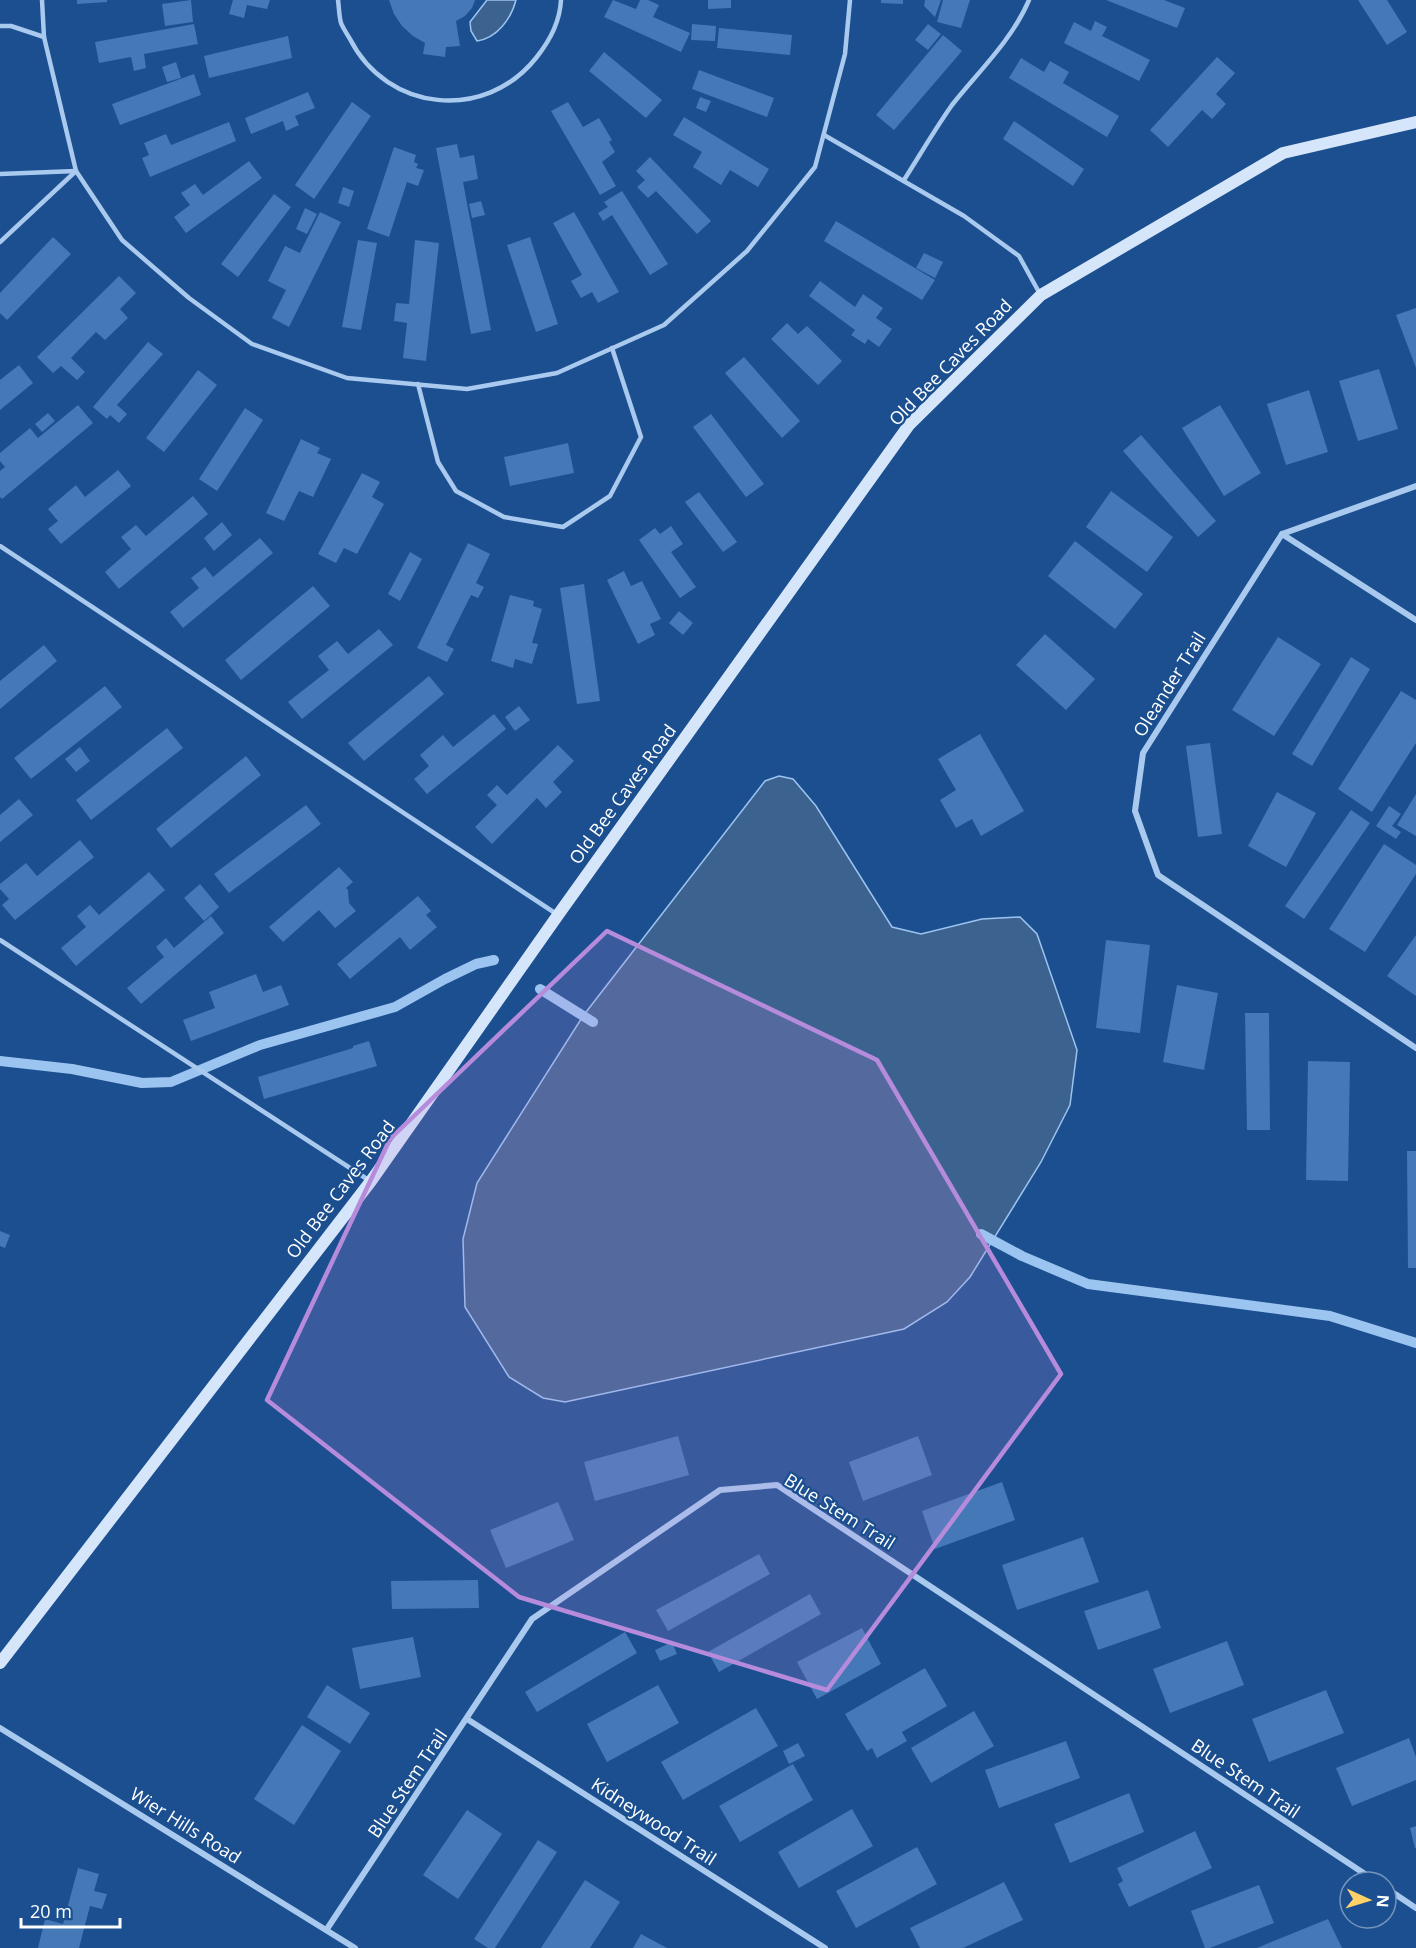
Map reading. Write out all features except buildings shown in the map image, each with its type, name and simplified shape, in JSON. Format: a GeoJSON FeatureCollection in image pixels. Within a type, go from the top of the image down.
{"type":"FeatureCollection","features":[{"type":"Feature","properties":{"kind":"street","name":"Old Bee Caves Road"},"geometry":{"type":"LineString","coordinates":[[0,1663],[371,1181],[558,915],[909,425],[1041,295],[1283,153],[1416,122]]}},
{"type":"Feature","properties":{"kind":"street"},"geometry":{"type":"LineString","coordinates":[[1282,534],[1416,486]]}},
{"type":"Feature","properties":{"kind":"street"},"geometry":{"type":"LineString","coordinates":[[1282,534],[1416,620]]}},
{"type":"Feature","properties":{"kind":"street","name":"Oleander Trail"},"geometry":{"type":"LineString","coordinates":[[1282,534],[1143,753],[1135,811],[1158,875],[1416,1048]]}},
{"type":"Feature","properties":{"kind":"street","name":"Blue Stem Trail"},"geometry":{"type":"LineString","coordinates":[[327,1929],[532,1619],[720,1490],[777,1485],[1359,1870]]}},
{"type":"Feature","properties":{"kind":"street","name":"Kidneywood Trail"},"geometry":{"type":"LineString","coordinates":[[467,1719],[825,1948]]}},
{"type":"Feature","properties":{"kind":"street","name":"Wier Hills Road"},"geometry":{"type":"LineString","coordinates":[[0,1728],[356,1948]]}},
{"type":"Feature","properties":{"kind":"street"},"geometry":{"type":"LineString","coordinates":[[1398,1896],[1416,1908]]}},
{"type":"Feature","properties":{"kind":"lane"},"geometry":{"type":"LineString","coordinates":[[42,0],[44,38],[76,171],[122,240],[189,298],[252,344],[347,378],[467,389],[557,373],[664,325],[747,251],[815,167],[845,54],[850,0]]}},
{"type":"Feature","properties":{"kind":"lane"},"geometry":{"type":"LineString","coordinates":[[338,0],[341,23],[359,56],[385,82],[419,97],[456,101],[493,93],[524,73],[548,44],[561,9],[561,0]]}},
{"type":"Feature","properties":{"kind":"lane"},"geometry":{"type":"LineString","coordinates":[[904,180],[952,106],[984,68],[1016,24],[1029,0]]}},
{"type":"Feature","properties":{"kind":"lane"},"geometry":{"type":"LineString","coordinates":[[0,26],[11,26],[44,38]]}},
{"type":"Feature","properties":{"kind":"lane"},"geometry":{"type":"LineString","coordinates":[[824,135],[964,216],[1019,256],[1041,295]]}},
{"type":"Feature","properties":{"kind":"lane"},"geometry":{"type":"LineString","coordinates":[[0,174],[76,171]]}},
{"type":"Feature","properties":{"kind":"lane"},"geometry":{"type":"LineString","coordinates":[[0,242],[76,171]]}},
{"type":"Feature","properties":{"kind":"lane"},"geometry":{"type":"LineString","coordinates":[[418,384],[438,462],[456,491],[504,517],[563,527],[610,496],[641,437],[612,348]]}},
{"type":"Feature","properties":{"kind":"lane"},"geometry":{"type":"LineString","coordinates":[[0,546],[558,915]]}},
{"type":"Feature","properties":{"kind":"lane"},"geometry":{"type":"LineString","coordinates":[[0,940],[371,1181]]}},
{"type":"Feature","properties":{"kind":"highlighted area"},"geometry":{"type":"Polygon","coordinates":[[[607,931],[877,1060],[1061,1374],[827,1690],[519,1597],[267,1400],[390,1139],[607,931]]]}},
{"type":"Feature","properties":{"kind":"water"},"geometry":{"type":"Polygon","coordinates":[[[487,0],[516,0],[507,21],[497,32],[477,41],[471,31],[470,22],[487,0]]]}},
{"type":"Feature","properties":{"kind":"water"},"geometry":{"type":"Polygon","coordinates":[[[779,776],[793,779],[816,806],[892,927],[921,934],[982,919],[1020,917],[1037,934],[1077,1050],[1070,1105],[1041,1162],[970,1277],[947,1302],[904,1329],[565,1402],[543,1398],[509,1377],[465,1307],[463,1239],[477,1183],[583,1016],[765,781],[779,776]]]}},
{"type":"Feature","properties":{"kind":"waterway"},"geometry":{"type":"LineString","coordinates":[[0,1061],[72,1069],[142,1083],[171,1082],[260,1045],[395,1007],[476,964],[494,960]]}},
{"type":"Feature","properties":{"kind":"waterway"},"geometry":{"type":"LineString","coordinates":[[540,989],[593,1022]]}},
{"type":"Feature","properties":{"kind":"waterway"},"geometry":{"type":"LineString","coordinates":[[981,1234],[1022,1256],[1088,1284],[1330,1316],[1416,1343]]}}]}
